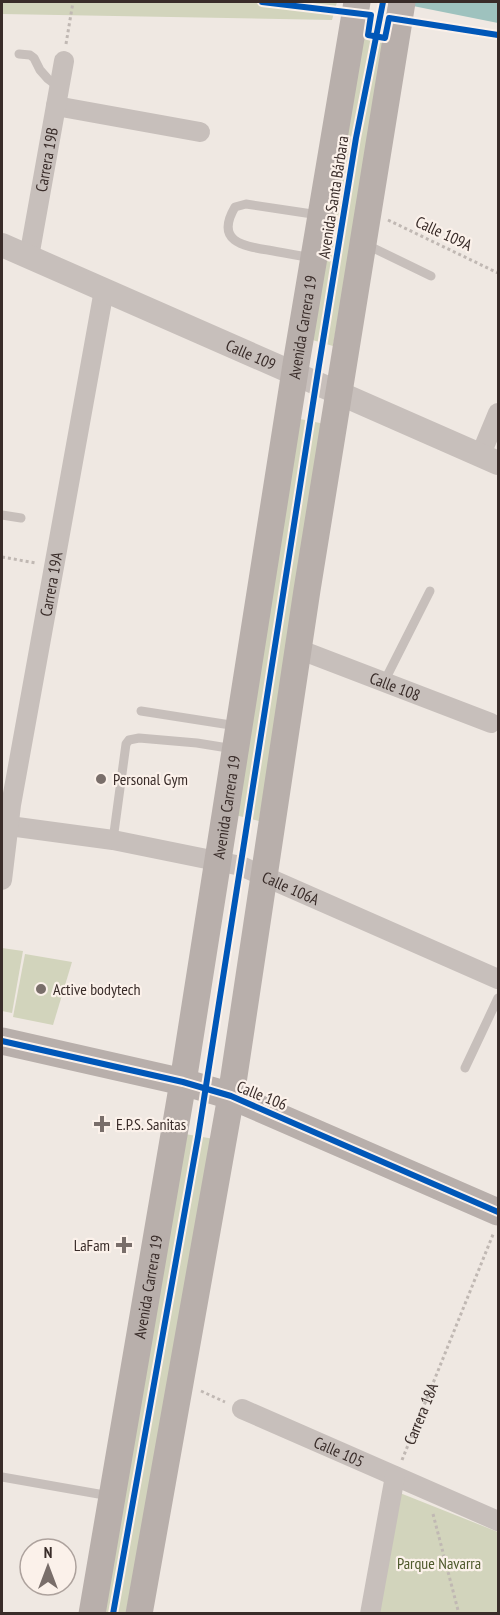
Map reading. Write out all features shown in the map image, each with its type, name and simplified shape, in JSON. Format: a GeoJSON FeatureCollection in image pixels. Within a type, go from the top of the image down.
{"type":"FeatureCollection","features":[{"type":"Feature","properties":{"kind":"main road","name":"Avenida Carrera 19"},"geometry":{"type":"LineString","coordinates":[[92,1614],[183,1082],[295,372],[357,3]]}},
{"type":"Feature","properties":{"kind":"main road"},"geometry":{"type":"LineString","coordinates":[[139,1614],[231,1096],[338,392],[402,4]]}},
{"type":"Feature","properties":{"kind":"main road","name":"Calle 106"},"geometry":{"type":"LineString","coordinates":[[2,1041],[183,1082],[231,1096],[497,1220]]}},
{"type":"Feature","properties":{"kind":"street","name":"Carrera 19B"},"geometry":{"type":"LineString","coordinates":[[29,257],[64,61]]}},
{"type":"Feature","properties":{"kind":"street"},"geometry":{"type":"LineString","coordinates":[[58,97],[200,132]]}},
{"type":"Feature","properties":{"kind":"street","name":"Calle 109"},"geometry":{"type":"LineString","coordinates":[[2,245],[490,459]]}},
{"type":"Feature","properties":{"kind":"street","name":"Carrera 19A"},"geometry":{"type":"LineString","coordinates":[[2,880],[5,825],[104,290]]}},
{"type":"Feature","properties":{"kind":"street"},"geometry":{"type":"LineString","coordinates":[[490,459],[498,413]]}},
{"type":"Feature","properties":{"kind":"street","name":"Calle 108"},"geometry":{"type":"LineString","coordinates":[[298,649],[491,723]]}},
{"type":"Feature","properties":{"kind":"street","name":"Calle 106A"},"geometry":{"type":"LineString","coordinates":[[5,825],[113,840],[241,866],[498,979]]}},
{"type":"Feature","properties":{"kind":"street","name":"Calle 105"},"geometry":{"type":"LineString","coordinates":[[242,1409],[498,1521]]}},
{"type":"Feature","properties":{"kind":"street"},"geometry":{"type":"LineString","coordinates":[[370,1614],[395,1476]]}},
{"type":"Feature","properties":{"kind":"lane"},"geometry":{"type":"LineString","coordinates":[[19,54],[34,58],[58,97]]}},
{"type":"Feature","properties":{"kind":"lane"},"geometry":{"type":"LineString","coordinates":[[314,258],[242,246],[232,239],[227,228],[229,217],[235,207],[246,204],[321,215]]}},
{"type":"Feature","properties":{"kind":"lane"},"geometry":{"type":"LineString","coordinates":[[363,243],[431,276]]}},
{"type":"Feature","properties":{"kind":"lane"},"geometry":{"type":"LineString","coordinates":[[2,515],[21,518]]}},
{"type":"Feature","properties":{"kind":"lane"},"geometry":{"type":"LineString","coordinates":[[384,682],[430,591]]}},
{"type":"Feature","properties":{"kind":"lane"},"geometry":{"type":"LineString","coordinates":[[141,711],[238,738]]}},
{"type":"Feature","properties":{"kind":"lane"},"geometry":{"type":"LineString","coordinates":[[113,840],[126,744],[129,740],[139,738],[197,743],[238,738]]}},
{"type":"Feature","properties":{"kind":"lane"},"geometry":{"type":"LineString","coordinates":[[465,1068],[498,998]]}},
{"type":"Feature","properties":{"kind":"lane"},"geometry":{"type":"LineString","coordinates":[[2,1477],[112,1496]]}},
{"type":"Feature","properties":{"kind":"path"},"geometry":{"type":"LineString","coordinates":[[64,61],[73,2]]}},
{"type":"Feature","properties":{"kind":"path"},"geometry":{"type":"LineString","coordinates":[[2,556],[53,566]]}},
{"type":"Feature","properties":{"kind":"path"},"geometry":{"type":"LineString","coordinates":[[180,1381],[242,1409]]}},
{"type":"Feature","properties":{"kind":"path"},"geometry":{"type":"LineString","coordinates":[[427,1490],[459,1614]]}},
{"type":"Feature","properties":{"kind":"green space"},"geometry":{"type":"Polygon","coordinates":[[[2,2],[337,2],[332,20],[2,14],[2,2]]]}},
{"type":"Feature","properties":{"kind":"green space"},"geometry":{"type":"Polygon","coordinates":[[[360,38],[386,44],[333,346],[309,339],[360,38]]]}},
{"type":"Feature","properties":{"kind":"green space"},"geometry":{"type":"Polygon","coordinates":[[[300,419],[325,424],[259,821],[235,815],[300,419]]]}},
{"type":"Feature","properties":{"kind":"green space"},"geometry":{"type":"Polygon","coordinates":[[[2,948],[23,951],[12,1013],[2,1011],[2,948]]]}},
{"type":"Feature","properties":{"kind":"green space","name":"Active bodytech"},"geometry":{"type":"Polygon","coordinates":[[[25,954],[72,962],[53,1025],[13,1017],[25,954]]]}},
{"type":"Feature","properties":{"kind":"green space"},"geometry":{"type":"Polygon","coordinates":[[[185,1134],[214,1139],[126,1613],[100,1614],[185,1134]]]}},
{"type":"Feature","properties":{"kind":"green space","name":"Parque Navarra"},"geometry":{"type":"Polygon","coordinates":[[[400,1493],[498,1532],[498,1613],[378,1614],[400,1493]]]}},
{"type":"Feature","properties":{"kind":"water"},"geometry":{"type":"Polygon","coordinates":[[[393,2],[498,2],[498,23],[393,2]]]}},
{"type":"Feature","properties":{"kind":"cycle path"},"geometry":{"type":"LineString","coordinates":[[262,2],[371,15],[368,35],[385,38],[389,18],[498,35]]}},
{"type":"Feature","properties":{"kind":"cycle path","name":"Avenida Santa Bárbara"},"geometry":{"type":"LineString","coordinates":[[113,1614],[198,1137],[319,365],[356,138],[383,2]]}},
{"type":"Feature","properties":{"kind":"cycle path"},"geometry":{"type":"LineString","coordinates":[[2,1041],[183,1082],[231,1096],[498,1212]]}},
{"type":"Feature","properties":{"kind":"place","name":"Personal Gym"},"geometry":{"type":"Point","coordinates":[101,779]}},
{"type":"Feature","properties":{"kind":"place","name":"Active bodytech"},"geometry":{"type":"Point","coordinates":[41,989]}},
{"type":"Feature","properties":{"kind":"place","name":"E.P.S. Sanitas"},"geometry":{"type":"Point","coordinates":[102,1124]}},
{"type":"Feature","properties":{"kind":"place","name":"LaFam"},"geometry":{"type":"Point","coordinates":[124,1245]}}]}
